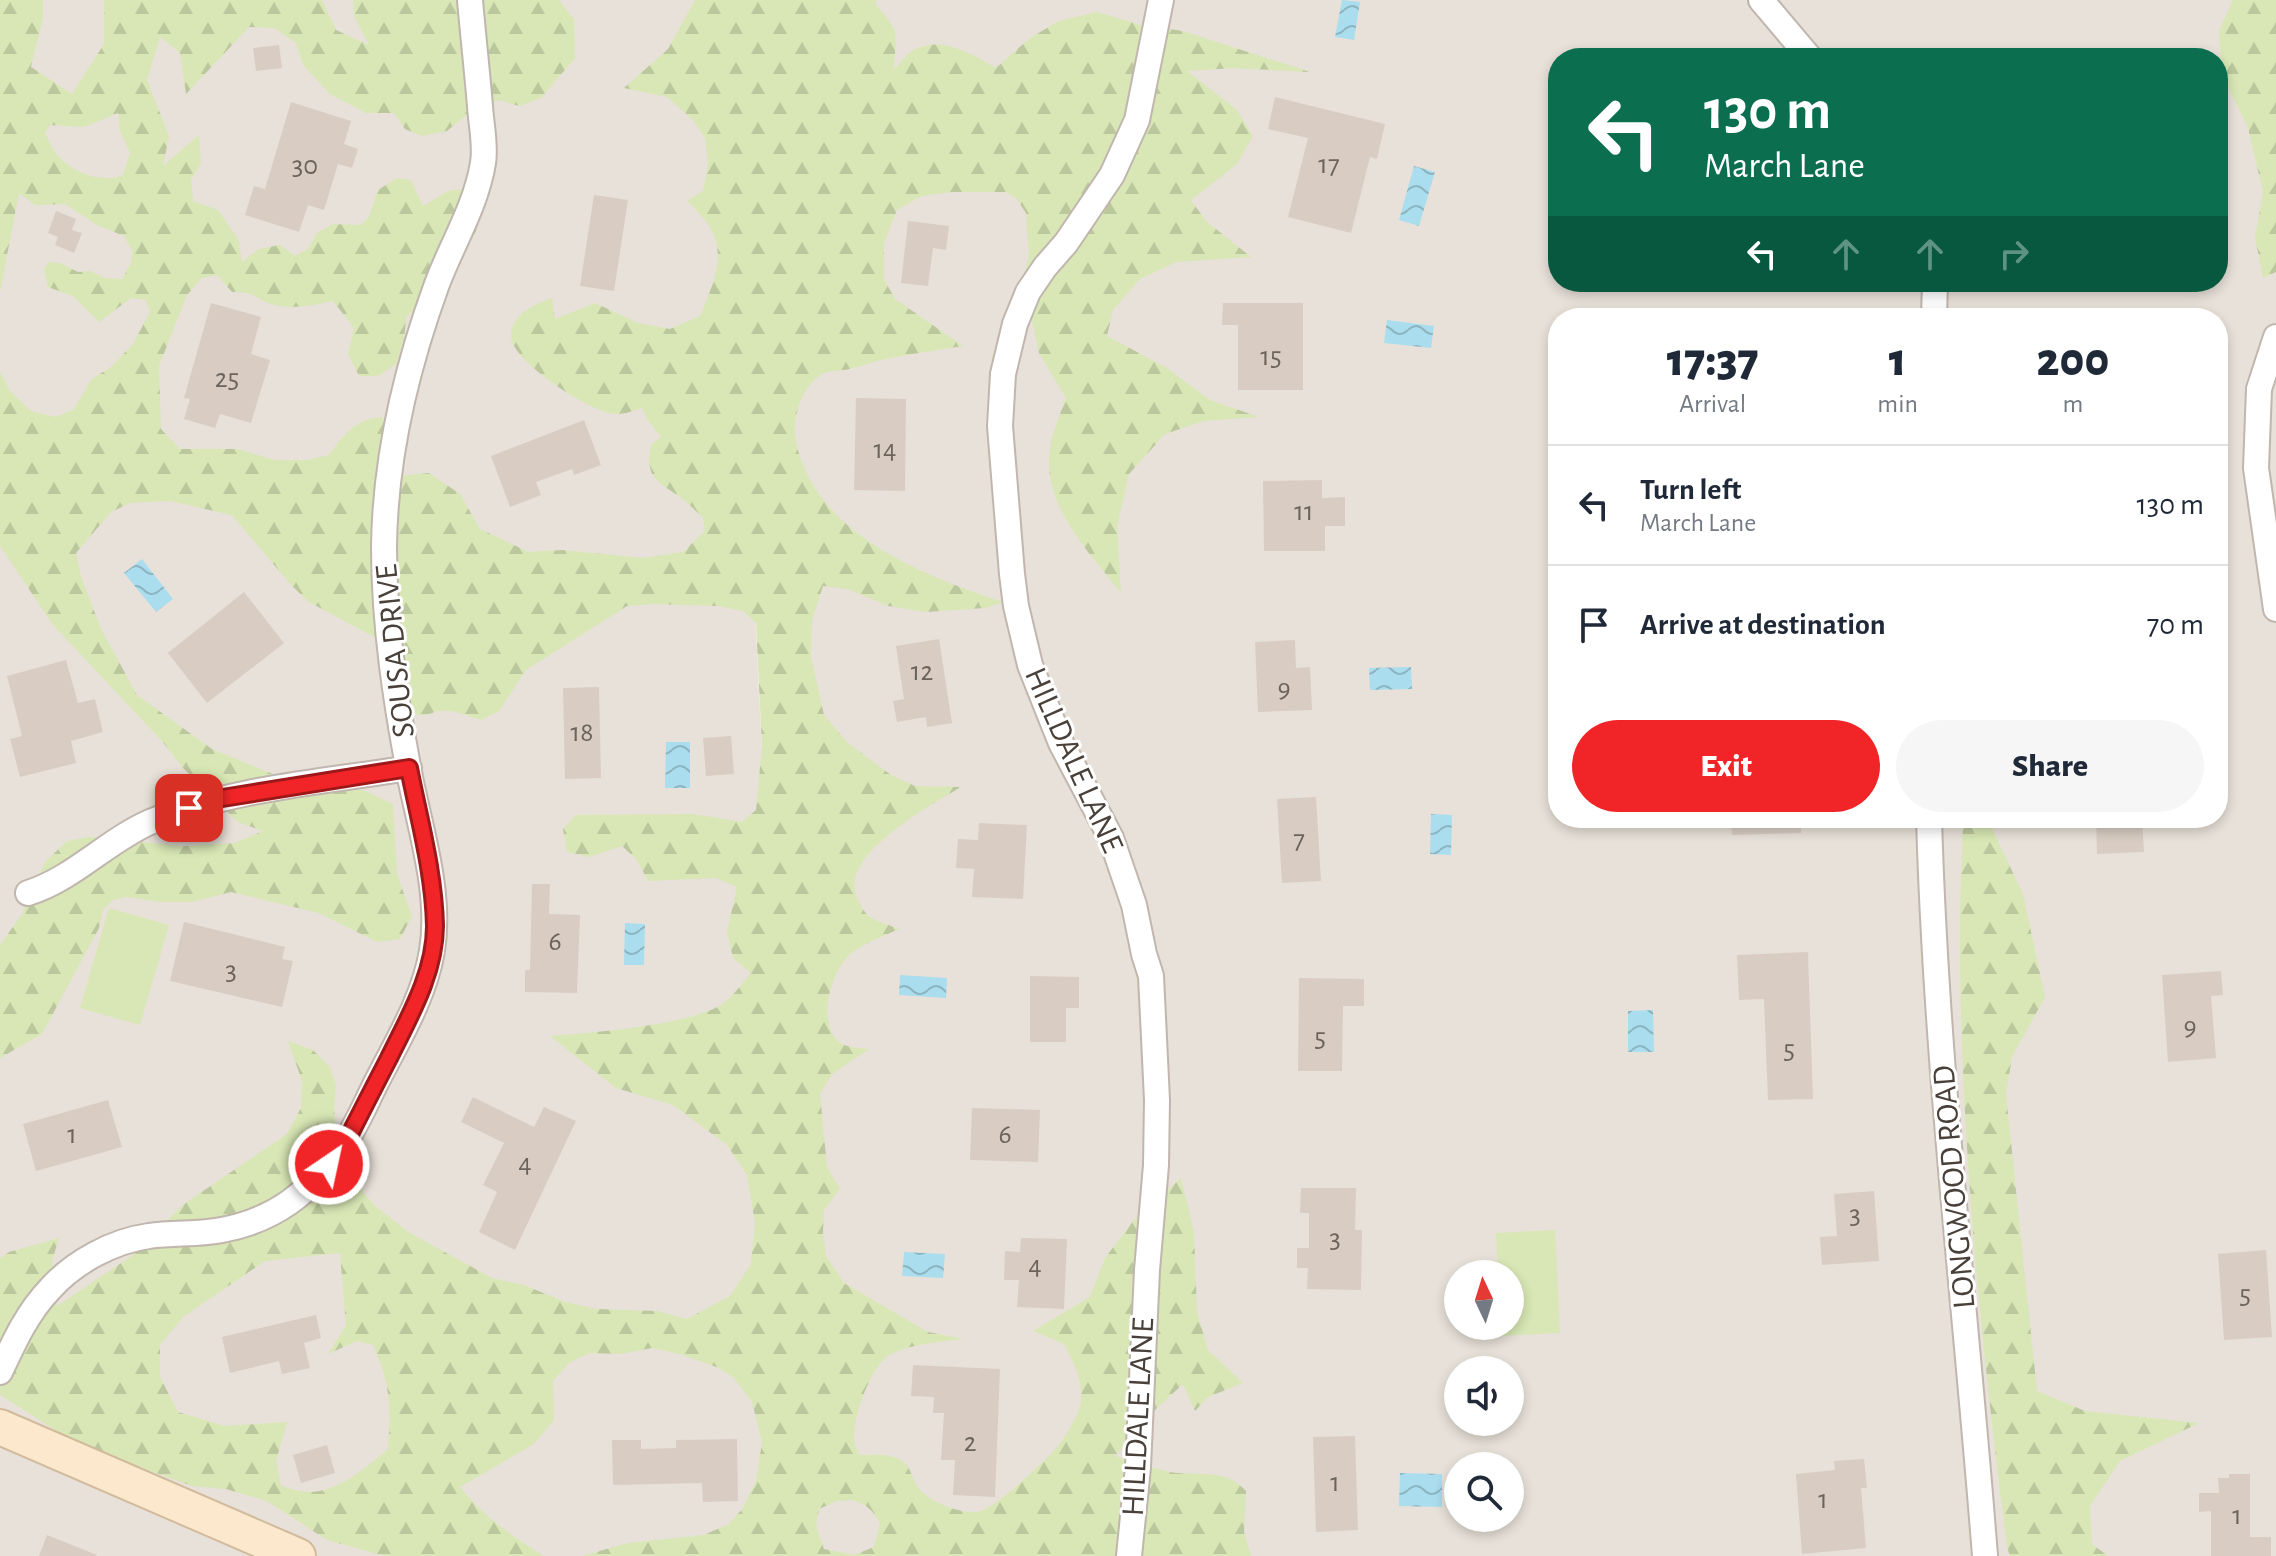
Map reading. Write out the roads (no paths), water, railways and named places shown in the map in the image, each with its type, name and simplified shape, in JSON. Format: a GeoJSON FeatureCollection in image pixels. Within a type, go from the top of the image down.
{"type":"FeatureCollection","features":[{"type":"Feature","properties":{"kind":"main road"},"geometry":{"type":"LineString","coordinates":[[0,1427],[298,1556]]}},
{"type":"Feature","properties":{"kind":"street","name":"SOUSA DRIVE"},"geometry":{"type":"LineString","coordinates":[[0,1372],[25,1318],[51,1286],[76,1266],[109,1247],[129,1240],[220,1231],[260,1219],[290,1203],[314,1183],[344,1146],[414,1007],[427,974],[435,925],[430,878],[396,697],[387,630],[384,550],[386,489],[400,404],[416,347],[438,281],[477,190],[484,157],[470,0]]}},
{"type":"Feature","properties":{"kind":"street","name":"HILLDALE LANE"},"geometry":{"type":"LineString","coordinates":[[1129,1556],[1138,1467],[1147,1270],[1156,1165],[1157,1100],[1151,976],[1134,905],[1111,838],[1061,743],[1030,665],[1012,574],[1000,426],[1003,374],[1015,324],[1028,292],[1112,175],[1137,120],[1161,0]]}},
{"type":"Feature","properties":{"kind":"street"},"geometry":{"type":"LineString","coordinates":[[1761,0],[1802,48]]}},
{"type":"Feature","properties":{"kind":"street"},"geometry":{"type":"LineString","coordinates":[[2276,337],[2259,389],[2256,422],[2256,468],[2276,609]]}},
{"type":"Feature","properties":{"kind":"street"},"geometry":{"type":"LineString","coordinates":[[28,893],[50,886],[147,823],[210,800],[409,768]]}},
{"type":"Feature","properties":{"kind":"street","name":"LONGWOOD ROAD"},"geometry":{"type":"LineString","coordinates":[[1929,828],[1942,1064],[1985,1556]]}},
{"type":"Feature","properties":{"kind":"water"},"geometry":{"type":"Polygon","coordinates":[[[1342,0],[1360,2],[1354,40],[1335,37],[1342,0]]]}},
{"type":"Feature","properties":{"kind":"water"},"geometry":{"type":"Polygon","coordinates":[[[1414,166],[1435,172],[1419,226],[1399,220],[1414,166]]]}},
{"type":"Feature","properties":{"kind":"water"},"geometry":{"type":"Polygon","coordinates":[[[1387,320],[1434,326],[1431,348],[1384,343],[1387,320]]]}},
{"type":"Feature","properties":{"kind":"water"},"geometry":{"type":"Polygon","coordinates":[[[142,559],[173,599],[156,612],[124,573],[142,559]]]}},
{"type":"Feature","properties":{"kind":"water"},"geometry":{"type":"Polygon","coordinates":[[[1411,667],[1412,689],[1370,690],[1369,668],[1411,667]]]}},
{"type":"Feature","properties":{"kind":"water"},"geometry":{"type":"Polygon","coordinates":[[[666,742],[690,742],[690,788],[665,788],[666,742]]]}},
{"type":"Feature","properties":{"kind":"water"},"geometry":{"type":"Polygon","coordinates":[[[1431,814],[1452,815],[1451,855],[1430,854],[1431,814]]]}},
{"type":"Feature","properties":{"kind":"water"},"geometry":{"type":"Polygon","coordinates":[[[625,923],[645,924],[644,965],[624,965],[625,923]]]}},
{"type":"Feature","properties":{"kind":"water"},"geometry":{"type":"Polygon","coordinates":[[[900,975],[947,978],[946,998],[899,995],[900,975]]]}},
{"type":"Feature","properties":{"kind":"water"},"geometry":{"type":"Polygon","coordinates":[[[1653,1010],[1654,1052],[1628,1052],[1628,1011],[1653,1010]]]}},
{"type":"Feature","properties":{"kind":"water"},"geometry":{"type":"Polygon","coordinates":[[[904,1252],[945,1254],[943,1278],[902,1276],[904,1252]]]}},
{"type":"Feature","properties":{"kind":"water"},"geometry":{"type":"Polygon","coordinates":[[[1400,1473],[1442,1474],[1442,1507],[1399,1506],[1400,1473]]]}}]}
